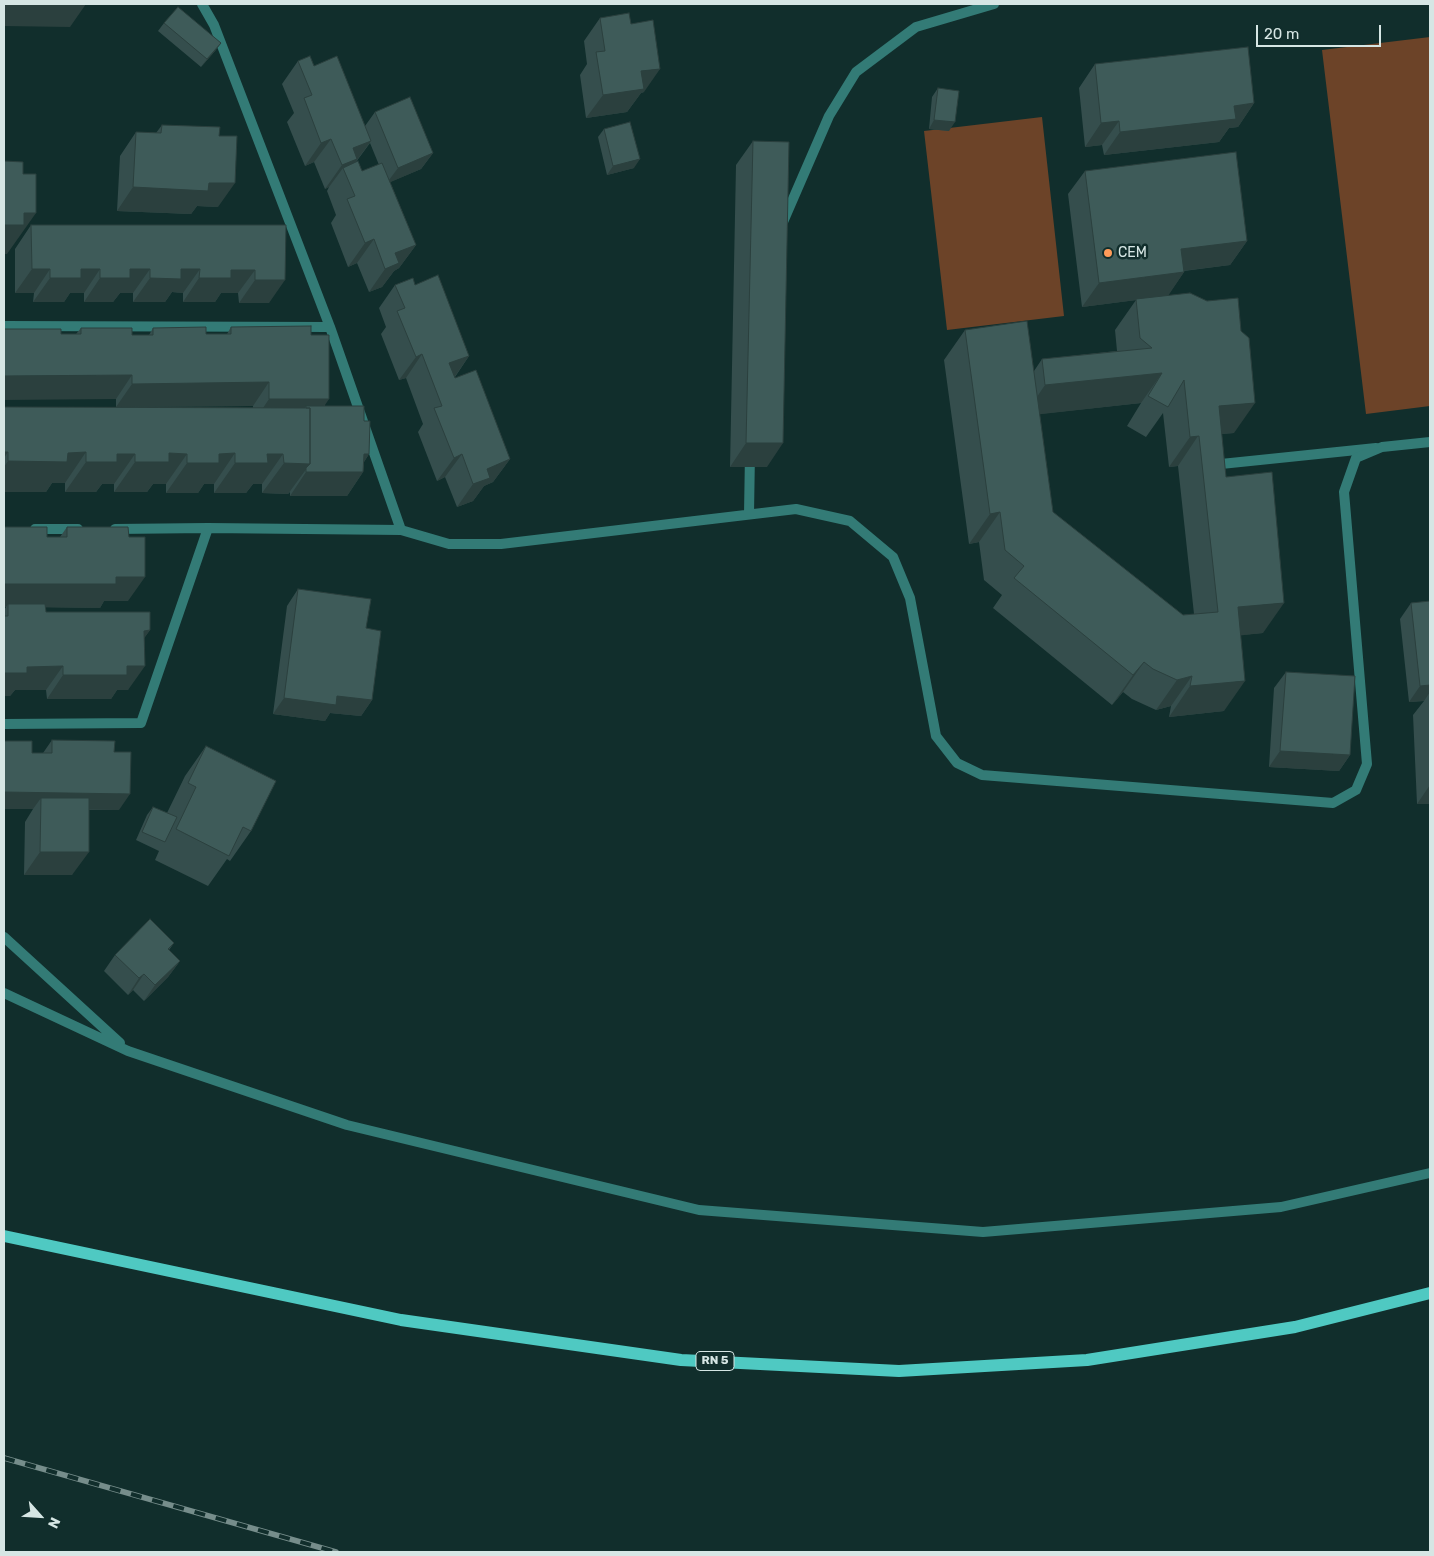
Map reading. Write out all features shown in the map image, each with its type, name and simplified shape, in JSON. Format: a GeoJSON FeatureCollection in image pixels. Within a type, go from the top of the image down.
{"type":"FeatureCollection","features":[{"type":"Feature","properties":{"kind":"main road","name":"RN 5"},"geometry":{"type":"LineString","coordinates":[[4,1236],[401,1320],[681,1360],[899,1371],[1096,1358],[1295,1328],[1430,1292]]}},
{"type":"Feature","properties":{"kind":"street"},"geometry":{"type":"LineString","coordinates":[[202,4],[214,25],[330,327],[401,530]]}},
{"type":"Feature","properties":{"kind":"street"},"geometry":{"type":"LineString","coordinates":[[778,236],[829,116],[856,72],[916,27],[994,4]]}},
{"type":"Feature","properties":{"kind":"street"},"geometry":{"type":"LineString","coordinates":[[4,326],[330,327]]}},
{"type":"Feature","properties":{"kind":"street"},"geometry":{"type":"LineString","coordinates":[[1221,464],[1430,442]]}},
{"type":"Feature","properties":{"kind":"street"},"geometry":{"type":"LineString","coordinates":[[749,514],[750,446]]}},
{"type":"Feature","properties":{"kind":"street"},"geometry":{"type":"LineString","coordinates":[[23,530],[208,528],[401,530],[449,544],[500,544],[796,509],[850,522],[893,557],[910,598],[936,736],[957,763],[982,776],[1333,803],[1356,790],[1367,764],[1344,492],[1356,458],[1382,447]]}},
{"type":"Feature","properties":{"kind":"street"},"geometry":{"type":"LineString","coordinates":[[4,724],[141,723],[208,528]]}},
{"type":"Feature","properties":{"kind":"street"},"geometry":{"type":"LineString","coordinates":[[4,937],[128,1051]]}},
{"type":"Feature","properties":{"kind":"street"},"geometry":{"type":"LineString","coordinates":[[4,993],[128,1051],[347,1125],[699,1210],[983,1232],[1281,1207],[1430,1173]]}},
{"type":"Feature","properties":{"kind":"shaded area"},"geometry":{"type":"Polygon","coordinates":[[[1430,37],[1430,406],[1366,414],[1322,50],[1430,37]]]}},
{"type":"Feature","properties":{"kind":"shaded area"},"geometry":{"type":"Polygon","coordinates":[[[1042,117],[1064,316],[947,330],[924,131],[1042,117]]]}},
{"type":"Feature","properties":{"kind":"building"},"geometry":{"type":"Polygon","coordinates":[[[178,7],[221,43],[207,59],[164,23],[178,7]]]}},
{"type":"Feature","properties":{"kind":"building"},"geometry":{"type":"Polygon","coordinates":[[[629,13],[631,24],[653,20],[660,69],[641,71],[644,89],[603,95],[596,52],[605,51],[600,18],[629,13]]]}},
{"type":"Feature","properties":{"kind":"building"},"geometry":{"type":"Polygon","coordinates":[[[1248,47],[1254,103],[1234,106],[1236,119],[1120,132],[1119,121],[1101,123],[1095,64],[1248,47]]]}},
{"type":"Feature","properties":{"kind":"building"},"geometry":{"type":"Polygon","coordinates":[[[310,56],[314,66],[337,56],[371,141],[353,148],[357,159],[342,165],[331,139],[321,143],[304,98],[312,95],[298,61],[310,56]]]}},
{"type":"Feature","properties":{"kind":"building"},"geometry":{"type":"Polygon","coordinates":[[[938,88],[959,91],[955,122],[934,120],[938,88]]]}},
{"type":"Feature","properties":{"kind":"building"},"geometry":{"type":"Polygon","coordinates":[[[410,97],[433,153],[398,168],[375,112],[410,97]]]}},
{"type":"Feature","properties":{"kind":"building"},"geometry":{"type":"Polygon","coordinates":[[[630,122],[640,159],[613,166],[604,129],[630,122]]]}},
{"type":"Feature","properties":{"kind":"building"},"geometry":{"type":"Polygon","coordinates":[[[162,125],[220,127],[219,136],[237,136],[235,183],[209,183],[208,191],[133,187],[136,132],[161,133],[162,125]]]}},
{"type":"Feature","properties":{"kind":"building"},"geometry":{"type":"Polygon","coordinates":[[[753,141],[789,142],[783,443],[746,443],[753,141]]]}},
{"type":"Feature","properties":{"kind":"building"},"geometry":{"type":"Polygon","coordinates":[[[1236,152],[1247,241],[1181,249],[1184,272],[1099,283],[1085,171],[1236,152]]]}},
{"type":"Feature","properties":{"kind":"building"},"geometry":{"type":"Polygon","coordinates":[[[4,161],[23,162],[23,174],[36,174],[36,213],[24,213],[24,225],[4,225],[4,161]]]}},
{"type":"Feature","properties":{"kind":"building"},"geometry":{"type":"Polygon","coordinates":[[[358,161],[362,171],[382,163],[416,245],[395,253],[399,263],[385,269],[374,239],[365,243],[347,199],[355,196],[343,168],[358,161]]]}},
{"type":"Feature","properties":{"kind":"building"},"geometry":{"type":"Polygon","coordinates":[[[31,225],[286,225],[285,280],[255,280],[255,270],[231,270],[231,278],[199,278],[200,269],[181,269],[181,279],[150,278],[150,269],[130,269],[130,278],[100,278],[100,269],[81,269],[81,278],[50,278],[50,269],[32,269],[31,225]]]}},
{"type":"Feature","properties":{"kind":"building"},"geometry":{"type":"Polygon","coordinates":[[[438,275],[469,356],[449,363],[455,378],[476,370],[510,459],[487,469],[490,478],[473,484],[462,454],[454,458],[434,408],[442,406],[422,354],[416,357],[397,311],[405,308],[395,285],[413,278],[415,285],[438,275]]]}},
{"type":"Feature","properties":{"kind":"building"},"geometry":{"type":"Polygon","coordinates":[[[1190,293],[1207,301],[1238,298],[1241,331],[1249,338],[1255,403],[1219,406],[1226,477],[1272,472],[1284,603],[1238,607],[1245,681],[1190,686],[1192,676],[1177,680],[1153,669],[1144,662],[1133,675],[1014,578],[1024,566],[1005,550],[1000,512],[990,514],[965,330],[1027,321],[1053,512],[1183,615],[1218,612],[1199,436],[1190,437],[1184,380],[1168,407],[1148,396],[1162,373],[1045,385],[1042,359],[1152,348],[1140,338],[1136,299],[1190,293]]]}},
{"type":"Feature","properties":{"kind":"building"},"geometry":{"type":"Polygon","coordinates":[[[311,326],[311,335],[329,335],[329,399],[269,399],[269,382],[132,384],[132,375],[4,376],[4,329],[61,329],[61,334],[81,334],[81,328],[132,328],[132,335],[153,335],[153,328],[206,327],[206,334],[231,334],[231,327],[311,326]]]}},
{"type":"Feature","properties":{"kind":"building"},"geometry":{"type":"Polygon","coordinates":[[[306,406],[364,406],[364,421],[370,421],[369,454],[364,454],[363,472],[306,472],[306,468],[310,464],[310,408],[306,408],[306,406]]]}},
{"type":"Feature","properties":{"kind":"building"},"geometry":{"type":"Polygon","coordinates":[[[4,407],[310,408],[310,464],[284,463],[283,454],[267,454],[268,463],[235,463],[235,453],[219,454],[219,463],[187,463],[187,454],[169,453],[169,462],[135,462],[135,454],[117,454],[117,462],[86,462],[86,452],[68,453],[67,462],[8,461],[8,452],[4,452],[4,407]]]}},
{"type":"Feature","properties":{"kind":"building"},"geometry":{"type":"Polygon","coordinates":[[[4,527],[47,527],[47,537],[67,537],[67,527],[128,527],[129,537],[145,537],[145,577],[116,577],[116,584],[4,584],[4,527]]]}},
{"type":"Feature","properties":{"kind":"building"},"geometry":{"type":"Polygon","coordinates":[[[298,589],[371,599],[366,628],[381,631],[372,700],[337,696],[336,705],[284,698],[298,589]]]}},
{"type":"Feature","properties":{"kind":"building"},"geometry":{"type":"Polygon","coordinates":[[[1430,601],[1430,685],[1420,686],[1411,603],[1430,601]]]}},
{"type":"Feature","properties":{"kind":"building"},"geometry":{"type":"Polygon","coordinates":[[[8,604],[45,604],[46,612],[150,612],[150,630],[144,631],[145,666],[127,666],[127,675],[63,675],[63,666],[27,667],[27,673],[4,673],[4,616],[8,616],[8,604]]]}},
{"type":"Feature","properties":{"kind":"building"},"geometry":{"type":"Polygon","coordinates":[[[1286,672],[1355,676],[1350,755],[1280,751],[1286,672]]]}},
{"type":"Feature","properties":{"kind":"building"},"geometry":{"type":"Polygon","coordinates":[[[52,740],[115,741],[114,752],[131,752],[130,794],[4,792],[4,741],[32,741],[32,753],[52,753],[52,740]]]}},
{"type":"Feature","properties":{"kind":"building"},"geometry":{"type":"Polygon","coordinates":[[[206,746],[276,781],[251,831],[243,827],[229,856],[176,829],[196,787],[188,783],[206,746]]]}},
{"type":"Feature","properties":{"kind":"building"},"geometry":{"type":"Polygon","coordinates":[[[41,798],[89,798],[89,852],[40,852],[41,798]]]}},
{"type":"Feature","properties":{"kind":"building"},"geometry":{"type":"Polygon","coordinates":[[[153,807],[177,817],[165,842],[142,832],[153,807]]]}},
{"type":"Feature","properties":{"kind":"building"},"geometry":{"type":"Polygon","coordinates":[[[150,919],[174,943],[168,949],[180,961],[155,985],[144,974],[139,978],[115,955],[150,919]]]}},
{"type":"Feature","properties":{"kind":"railway"},"geometry":{"type":"LineString","coordinates":[[4,1458],[336,1552]]}},
{"type":"Feature","properties":{"kind":"place","name":"CEM"},"geometry":{"type":"Point","coordinates":[1108,253]}}]}
